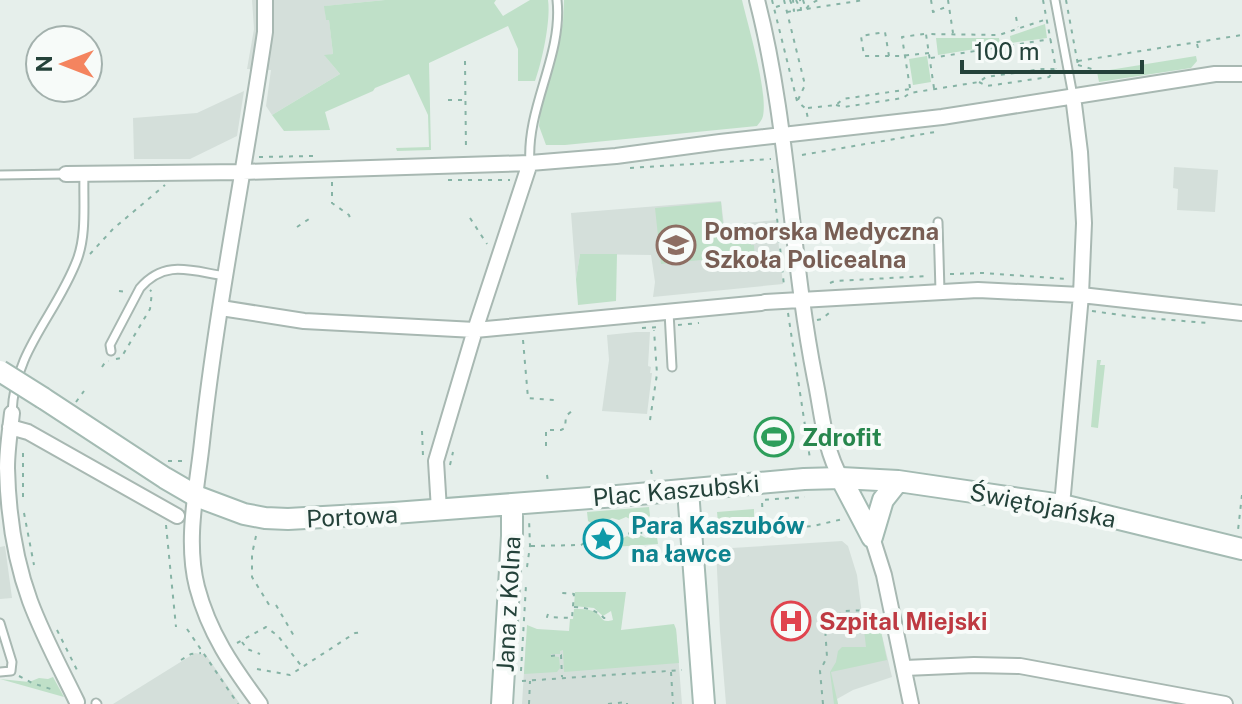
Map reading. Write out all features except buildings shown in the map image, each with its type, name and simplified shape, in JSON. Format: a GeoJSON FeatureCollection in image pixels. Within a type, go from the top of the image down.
{"type":"FeatureCollection","features":[{"type":"Feature","properties":{"kind":"street"},"geometry":{"type":"LineString","coordinates":[[260,704],[213,633],[199,594],[192,552],[206,403],[265,32],[265,0]]}},
{"type":"Feature","properties":{"kind":"street"},"geometry":{"type":"LineString","coordinates":[[757,0],[773,68],[801,300],[829,454],[872,537],[884,575],[911,704]]}},
{"type":"Feature","properties":{"kind":"street"},"geometry":{"type":"LineString","coordinates":[[66,174],[530,163],[616,156],[942,117],[1215,74],[1242,74]]}},
{"type":"Feature","properties":{"kind":"street"},"geometry":{"type":"LineString","coordinates":[[1062,505],[1081,295],[1084,198],[1073,96]]}},
{"type":"Feature","properties":{"kind":"street"},"geometry":{"type":"LineString","coordinates":[[439,510],[436,461],[530,163]]}},
{"type":"Feature","properties":{"kind":"street"},"geometry":{"type":"LineString","coordinates":[[221,308],[304,321],[475,330],[763,303],[978,290],[1081,295],[1242,313]]}},
{"type":"Feature","properties":{"kind":"street","name":"Portowa"},"geometry":{"type":"LineString","coordinates":[[0,371],[196,496],[244,514],[265,518],[324,518],[521,504]]}},
{"type":"Feature","properties":{"kind":"street"},"geometry":{"type":"LineString","coordinates":[[76,699],[40,625],[24,580],[9,496],[8,430],[28,432],[171,519]]}},
{"type":"Feature","properties":{"kind":"street","name":"Świętojańska"},"geometry":{"type":"LineString","coordinates":[[841,478],[898,481],[1062,505],[1242,549]]}},
{"type":"Feature","properties":{"kind":"street","name":"Plac Kaszubski"},"geometry":{"type":"LineString","coordinates":[[521,504],[841,478]]}},
{"type":"Feature","properties":{"kind":"street"},"geometry":{"type":"LineString","coordinates":[[872,537],[883,500],[898,481]]}},
{"type":"Feature","properties":{"kind":"street"},"geometry":{"type":"LineString","coordinates":[[688,490],[704,704]]}},
{"type":"Feature","properties":{"kind":"street","name":"Jana z Kolna"},"geometry":{"type":"LineString","coordinates":[[502,704],[512,536],[521,504]]}},
{"type":"Feature","properties":{"kind":"street"},"geometry":{"type":"LineString","coordinates":[[905,668],[1020,666],[1225,704]]}},
{"type":"Feature","properties":{"kind":"lane"},"geometry":{"type":"LineString","coordinates":[[530,163],[533,119],[558,30],[557,0]]}},
{"type":"Feature","properties":{"kind":"lane"},"geometry":{"type":"LineString","coordinates":[[1055,0],[1073,96]]}},
{"type":"Feature","properties":{"kind":"lane"},"geometry":{"type":"LineString","coordinates":[[0,175],[66,174]]}},
{"type":"Feature","properties":{"kind":"lane"},"geometry":{"type":"LineString","coordinates":[[8,430],[13,394],[22,363],[78,257],[83,232],[84,174]]}},
{"type":"Feature","properties":{"kind":"lane"},"geometry":{"type":"LineString","coordinates":[[938,222],[940,291]]}},
{"type":"Feature","properties":{"kind":"lane"},"geometry":{"type":"LineString","coordinates":[[111,351],[110,345],[140,288],[159,272],[169,268],[226,276]]}},
{"type":"Feature","properties":{"kind":"lane"},"geometry":{"type":"LineString","coordinates":[[669,312],[672,367]]}},
{"type":"Feature","properties":{"kind":"lane"},"geometry":{"type":"LineString","coordinates":[[0,623],[12,662],[11,671],[0,672]]}},
{"type":"Feature","properties":{"kind":"path"},"geometry":{"type":"LineString","coordinates":[[772,0],[797,101],[806,109],[903,98],[910,91]]}},
{"type":"Feature","properties":{"kind":"path"},"geometry":{"type":"LineString","coordinates":[[796,0],[806,9]]}},
{"type":"Feature","properties":{"kind":"path"},"geometry":{"type":"LineString","coordinates":[[796,0],[801,10]]}},
{"type":"Feature","properties":{"kind":"path"},"geometry":{"type":"LineString","coordinates":[[794,11],[796,0]]}},
{"type":"Feature","properties":{"kind":"path"},"geometry":{"type":"LineString","coordinates":[[806,9],[818,0]]}},
{"type":"Feature","properties":{"kind":"path"},"geometry":{"type":"LineString","coordinates":[[787,12],[864,0]]}},
{"type":"Feature","properties":{"kind":"path"},"geometry":{"type":"LineString","coordinates":[[931,0],[933,12],[949,6]]}},
{"type":"Feature","properties":{"kind":"path"},"geometry":{"type":"LineString","coordinates":[[948,0],[953,34]]}},
{"type":"Feature","properties":{"kind":"path"},"geometry":{"type":"LineString","coordinates":[[1043,0],[1056,69]]}},
{"type":"Feature","properties":{"kind":"path"},"geometry":{"type":"LineString","coordinates":[[1066,0],[1078,65],[1092,69]]}},
{"type":"Feature","properties":{"kind":"path"},"geometry":{"type":"LineString","coordinates":[[774,7],[785,2],[805,85],[797,101]]}},
{"type":"Feature","properties":{"kind":"path"},"geometry":{"type":"LineString","coordinates":[[1016,17],[1018,28]]}},
{"type":"Feature","properties":{"kind":"path"},"geometry":{"type":"LineString","coordinates":[[910,91],[902,37],[926,34],[999,35],[1047,19]]}},
{"type":"Feature","properties":{"kind":"path"},"geometry":{"type":"LineString","coordinates":[[889,56],[885,32],[861,36],[864,56],[889,56],[929,53]]}},
{"type":"Feature","properties":{"kind":"path"},"geometry":{"type":"LineString","coordinates":[[926,34],[934,89]]}},
{"type":"Feature","properties":{"kind":"path"},"geometry":{"type":"LineString","coordinates":[[1078,61],[1242,35]]}},
{"type":"Feature","properties":{"kind":"path"},"geometry":{"type":"LineString","coordinates":[[930,58],[1051,39]]}},
{"type":"Feature","properties":{"kind":"path"},"geometry":{"type":"LineString","coordinates":[[1197,42],[1199,52]]}},
{"type":"Feature","properties":{"kind":"path"},"geometry":{"type":"LineString","coordinates":[[465,61],[466,153]]}},
{"type":"Feature","properties":{"kind":"path"},"geometry":{"type":"LineString","coordinates":[[836,105],[843,99],[934,89],[979,82],[986,77],[1056,69]]}},
{"type":"Feature","properties":{"kind":"path"},"geometry":{"type":"LineString","coordinates":[[979,82],[987,86],[1049,77],[1056,69]]}},
{"type":"Feature","properties":{"kind":"path"},"geometry":{"type":"LineString","coordinates":[[448,100],[465,100]]}},
{"type":"Feature","properties":{"kind":"path"},"geometry":{"type":"LineString","coordinates":[[802,155],[936,132]]}},
{"type":"Feature","properties":{"kind":"path"},"geometry":{"type":"LineString","coordinates":[[629,168],[771,158]]}},
{"type":"Feature","properties":{"kind":"path"},"geometry":{"type":"LineString","coordinates":[[497,179],[515,180]]}},
{"type":"Feature","properties":{"kind":"path"},"geometry":{"type":"LineString","coordinates":[[332,182],[332,203],[350,218]]}},
{"type":"Feature","properties":{"kind":"path"},"geometry":{"type":"LineString","coordinates":[[84,261],[113,229],[166,183]]}},
{"type":"Feature","properties":{"kind":"path"},"geometry":{"type":"LineString","coordinates":[[297,227],[312,217]]}},
{"type":"Feature","properties":{"kind":"path"},"geometry":{"type":"LineString","coordinates":[[470,218],[487,244]]}},
{"type":"Feature","properties":{"kind":"path"},"geometry":{"type":"LineString","coordinates":[[102,367],[106,361],[121,358],[150,309],[152,292]]}},
{"type":"Feature","properties":{"kind":"path"},"geometry":{"type":"LineString","coordinates":[[815,320],[822,319],[832,310]]}},
{"type":"Feature","properties":{"kind":"path"},"geometry":{"type":"LineString","coordinates":[[1099,311],[1206,324],[1211,321]]}},
{"type":"Feature","properties":{"kind":"path"},"geometry":{"type":"LineString","coordinates":[[650,420],[657,374],[653,314]]}},
{"type":"Feature","properties":{"kind":"path"},"geometry":{"type":"LineString","coordinates":[[523,340],[528,398],[554,400]]}},
{"type":"Feature","properties":{"kind":"path"},"geometry":{"type":"LineString","coordinates":[[73,406],[84,391]]}},
{"type":"Feature","properties":{"kind":"path"},"geometry":{"type":"LineString","coordinates":[[546,446],[546,430],[565,428],[566,416],[573,410]]}},
{"type":"Feature","properties":{"kind":"path"},"geometry":{"type":"LineString","coordinates":[[23,454],[23,507]]}},
{"type":"Feature","properties":{"kind":"path"},"geometry":{"type":"LineString","coordinates":[[174,461],[186,461]]}},
{"type":"Feature","properties":{"kind":"path"},"geometry":{"type":"LineString","coordinates":[[651,470],[652,475]]}},
{"type":"Feature","properties":{"kind":"path"},"geometry":{"type":"LineString","coordinates":[[547,475],[548,482]]}},
{"type":"Feature","properties":{"kind":"path"},"geometry":{"type":"LineString","coordinates":[[18,480],[34,568]]}},
{"type":"Feature","properties":{"kind":"path"},"geometry":{"type":"LineString","coordinates":[[1242,495],[1238,530],[1242,531]]}},
{"type":"Feature","properties":{"kind":"path"},"geometry":{"type":"LineString","coordinates":[[764,530],[762,500],[805,497]]}},
{"type":"Feature","properties":{"kind":"path"},"geometry":{"type":"LineString","coordinates":[[521,504],[530,546],[527,572]]}},
{"type":"Feature","properties":{"kind":"path"},"geometry":{"type":"LineString","coordinates":[[171,519],[176,627]]}},
{"type":"Feature","properties":{"kind":"path"},"geometry":{"type":"LineString","coordinates":[[697,534],[813,526],[843,519]]}},
{"type":"Feature","properties":{"kind":"path"},"geometry":{"type":"LineString","coordinates":[[530,546],[581,545],[598,535],[656,532],[663,537]]}},
{"type":"Feature","properties":{"kind":"path"},"geometry":{"type":"LineString","coordinates":[[256,536],[252,577],[271,608]]}},
{"type":"Feature","properties":{"kind":"path"},"geometry":{"type":"LineString","coordinates":[[526,584],[520,681],[682,670]]}},
{"type":"Feature","properties":{"kind":"path"},"geometry":{"type":"LineString","coordinates":[[548,614],[547,617],[572,618],[574,594],[562,593]]}},
{"type":"Feature","properties":{"kind":"path"},"geometry":{"type":"LineString","coordinates":[[276,605],[294,636],[297,634]]}},
{"type":"Feature","properties":{"kind":"path"},"geometry":{"type":"LineString","coordinates":[[573,607],[589,608],[604,618],[611,618]]}},
{"type":"Feature","properties":{"kind":"path"},"geometry":{"type":"LineString","coordinates":[[823,704],[820,671],[827,657],[824,612],[836,618],[843,611],[870,610]]}},
{"type":"Feature","properties":{"kind":"path"},"geometry":{"type":"LineString","coordinates":[[236,644],[266,627],[278,636],[303,668]]}},
{"type":"Feature","properties":{"kind":"path"},"geometry":{"type":"LineString","coordinates":[[187,629],[203,658],[238,704]]}},
{"type":"Feature","properties":{"kind":"path"},"geometry":{"type":"LineString","coordinates":[[257,669],[290,675],[355,633],[364,632]]}},
{"type":"Feature","properties":{"kind":"path"},"geometry":{"type":"LineString","coordinates":[[242,641],[247,649],[260,654]]}},
{"type":"Feature","properties":{"kind":"path"},"geometry":{"type":"LineString","coordinates":[[181,660],[202,652]]}},
{"type":"Feature","properties":{"kind":"path"},"geometry":{"type":"LineString","coordinates":[[551,656],[561,655],[562,678]]}},
{"type":"Feature","properties":{"kind":"path"},"geometry":{"type":"LineString","coordinates":[[11,671],[32,683],[76,699]]}},
{"type":"Feature","properties":{"kind":"path"},"geometry":{"type":"LineString","coordinates":[[671,671],[673,704]]}},
{"type":"Feature","properties":{"kind":"path"},"geometry":{"type":"LineString","coordinates":[[529,704],[530,680]]}},
{"type":"Feature","properties":{"kind":"path"},"geometry":{"type":"LineString","coordinates":[[608,704],[627,704]]}},
{"type":"Feature","properties":{"kind":"shaded area"},"geometry":{"type":"Polygon","coordinates":[[[252,0],[385,0],[325,6],[333,54],[325,56],[340,74],[272,115],[266,106],[271,70],[247,69],[254,29],[252,0]]]}},
{"type":"Feature","properties":{"kind":"shaded area"},"geometry":{"type":"Polygon","coordinates":[[[244,91],[237,136],[190,159],[134,159],[133,118],[197,113],[244,91]]]}},
{"type":"Feature","properties":{"kind":"shaded area"},"geometry":{"type":"Polygon","coordinates":[[[1174,167],[1218,170],[1215,212],[1177,210],[1178,189],[1173,188],[1174,167]]]}},
{"type":"Feature","properties":{"kind":"shaded area","name":"Pomorska Medyczna Szkoła Policealna"},"geometry":{"type":"Polygon","coordinates":[[[721,201],[724,225],[776,220],[783,284],[653,297],[655,282],[651,255],[580,254],[576,279],[571,213],[721,201]]]}},
{"type":"Feature","properties":{"kind":"shaded area"},"geometry":{"type":"Polygon","coordinates":[[[650,332],[648,366],[652,373],[647,414],[602,411],[609,360],[607,335],[650,332]]]}},
{"type":"Feature","properties":{"kind":"shaded area","name":"Szpital Miejski"},"geometry":{"type":"Polygon","coordinates":[[[842,541],[848,546],[857,575],[864,630],[880,627],[892,677],[853,690],[837,699],[838,704],[726,704],[716,549],[842,541]]]}},
{"type":"Feature","properties":{"kind":"shaded area"},"geometry":{"type":"Polygon","coordinates":[[[5,546],[12,598],[0,599],[0,547],[5,546]]]}},
{"type":"Feature","properties":{"kind":"shaded area"},"geometry":{"type":"Polygon","coordinates":[[[676,629],[682,704],[522,704],[526,640],[676,629]]]}},
{"type":"Feature","properties":{"kind":"shaded area"},"geometry":{"type":"Polygon","coordinates":[[[195,653],[206,655],[240,704],[113,704],[195,653]]]}},
{"type":"Feature","properties":{"kind":"green space"},"geometry":{"type":"Polygon","coordinates":[[[385,0],[496,0],[494,3],[503,16],[530,0],[548,0],[545,41],[535,81],[518,81],[518,49],[508,26],[429,63],[431,150],[397,151],[396,148],[429,147],[428,115],[409,74],[325,112],[330,130],[284,131],[272,115],[340,74],[324,55],[333,54],[324,6],[385,0]]]}},
{"type":"Feature","properties":{"kind":"green space"},"geometry":{"type":"Polygon","coordinates":[[[564,0],[742,0],[760,75],[764,105],[761,120],[757,126],[546,145],[539,126],[541,106],[563,22],[564,0]]]}},
{"type":"Feature","properties":{"kind":"green space"},"geometry":{"type":"Polygon","coordinates":[[[1045,24],[1047,38],[1011,43],[1010,36],[1045,24]]]}},
{"type":"Feature","properties":{"kind":"green space"},"geometry":{"type":"Polygon","coordinates":[[[936,38],[999,38],[1000,45],[938,55],[936,38]]]}},
{"type":"Feature","properties":{"kind":"green space"},"geometry":{"type":"Polygon","coordinates":[[[927,56],[931,82],[913,85],[909,59],[927,56]]]}},
{"type":"Feature","properties":{"kind":"green space"},"geometry":{"type":"Polygon","coordinates":[[[1196,56],[1197,61],[1191,68],[1099,82],[1097,72],[1196,56]]]}},
{"type":"Feature","properties":{"kind":"green space"},"geometry":{"type":"Polygon","coordinates":[[[721,202],[723,225],[752,223],[751,245],[754,245],[755,261],[702,267],[701,260],[661,264],[655,208],[721,202]]]}},
{"type":"Feature","properties":{"kind":"green space"},"geometry":{"type":"Polygon","coordinates":[[[580,254],[617,254],[616,301],[578,305],[576,279],[580,254]]]}},
{"type":"Feature","properties":{"kind":"green space"},"geometry":{"type":"Polygon","coordinates":[[[1097,360],[1101,360],[1100,365],[1105,365],[1098,428],[1091,427],[1097,360]]]}},
{"type":"Feature","properties":{"kind":"green space"},"geometry":{"type":"Polygon","coordinates":[[[649,507],[650,516],[646,519],[638,516],[632,520],[626,517],[604,522],[599,519],[591,523],[588,521],[587,512],[649,507]]]}},
{"type":"Feature","properties":{"kind":"green space"},"geometry":{"type":"Polygon","coordinates":[[[754,509],[754,520],[718,523],[717,512],[754,509]]]}},
{"type":"Feature","properties":{"kind":"green space"},"geometry":{"type":"Polygon","coordinates":[[[640,535],[646,538],[654,535],[658,544],[597,548],[599,538],[607,541],[613,537],[633,539],[640,535]]]}},
{"type":"Feature","properties":{"kind":"green space"},"geometry":{"type":"Polygon","coordinates":[[[575,592],[626,592],[621,630],[674,624],[679,663],[564,672],[563,650],[560,654],[551,654],[559,657],[560,668],[557,672],[524,674],[527,625],[537,629],[569,631],[574,609],[591,610],[603,620],[613,620],[611,611],[603,616],[594,608],[574,606],[575,592]]]}},
{"type":"Feature","properties":{"kind":"green space"},"geometry":{"type":"Polygon","coordinates":[[[880,627],[887,660],[831,672],[838,704],[834,704],[830,672],[838,651],[842,647],[866,647],[864,630],[880,627]]]}},
{"type":"Feature","properties":{"kind":"green space"},"geometry":{"type":"Polygon","coordinates":[[[53,677],[64,697],[0,679],[29,682],[53,677]]]}},
{"type":"Feature","properties":{"kind":"place","name":"Pomorska Medyczna Szkoła Policealna"},"geometry":{"type":"Point","coordinates":[676,245]}},
{"type":"Feature","properties":{"kind":"place","name":"Zdrofit"},"geometry":{"type":"Point","coordinates":[774,437]}},
{"type":"Feature","properties":{"kind":"place","name":"Para Kaszubów na ławce"},"geometry":{"type":"Point","coordinates":[603,539]}},
{"type":"Feature","properties":{"kind":"place","name":"Szpital Miejski"},"geometry":{"type":"Point","coordinates":[791,621]}}]}
